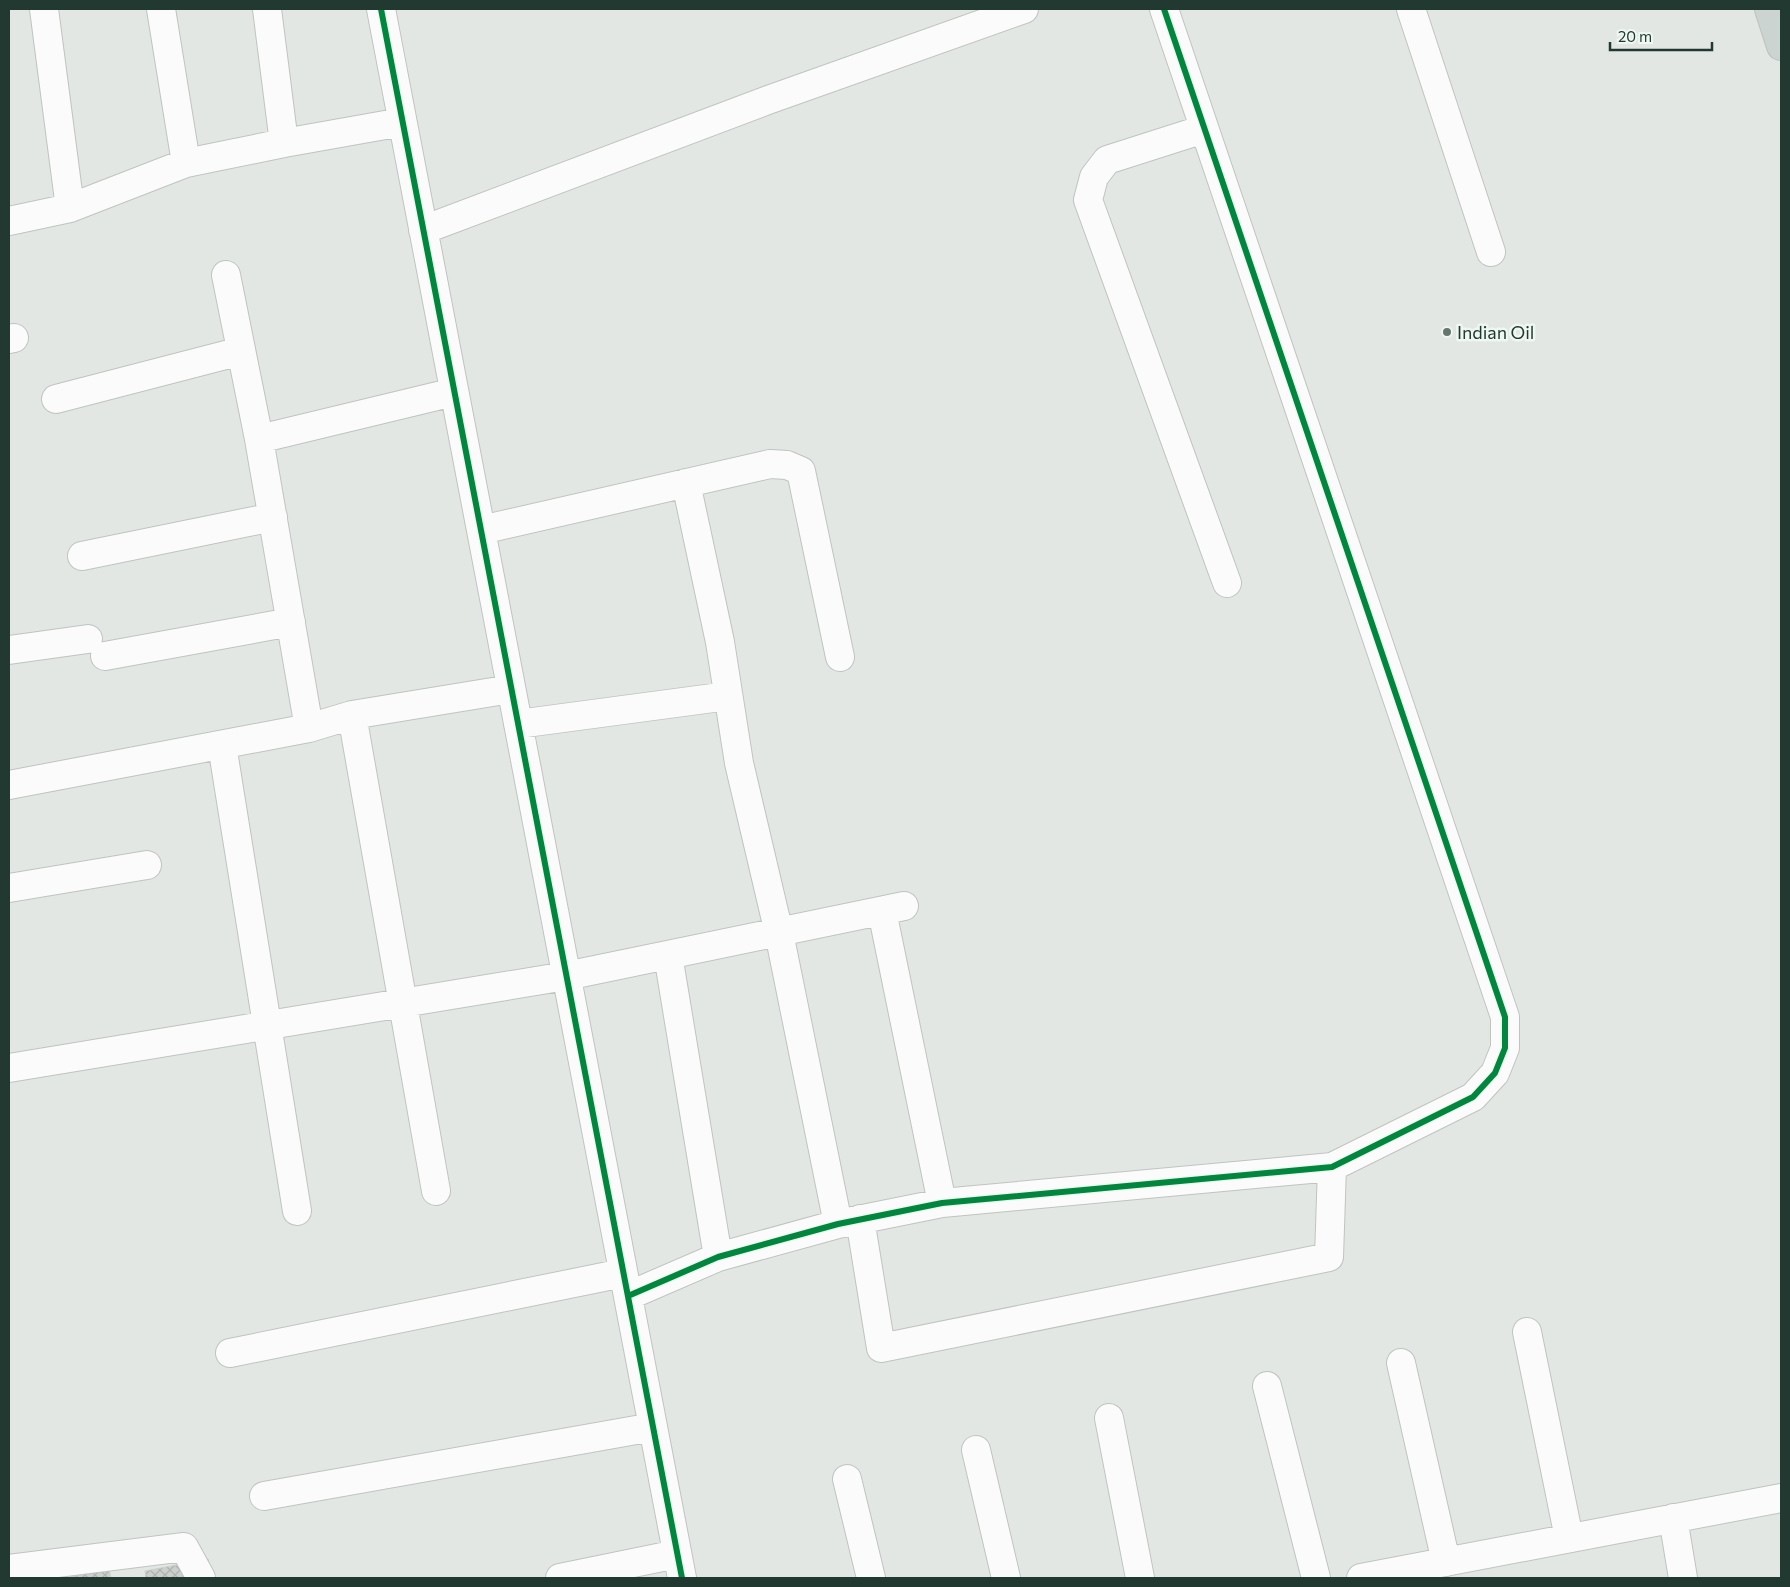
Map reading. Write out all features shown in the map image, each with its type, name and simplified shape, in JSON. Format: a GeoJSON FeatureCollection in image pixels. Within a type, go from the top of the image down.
{"type":"FeatureCollection","features":[{"type":"Feature","properties":{"kind":"main road"},"geometry":{"type":"LineString","coordinates":[[1769,9],[1781,46]]}},
{"type":"Feature","properties":{"kind":"street"},"geometry":{"type":"LineString","coordinates":[[44,9],[70,208]]}},
{"type":"Feature","properties":{"kind":"street"},"geometry":{"type":"LineString","coordinates":[[162,9],[186,163]]}},
{"type":"Feature","properties":{"kind":"street"},"geometry":{"type":"LineString","coordinates":[[267,9],[284,143]]}},
{"type":"Feature","properties":{"kind":"street"},"geometry":{"type":"LineString","coordinates":[[380,9],[680,1566],[560,1578]]}},
{"type":"Feature","properties":{"kind":"street"},"geometry":{"type":"LineString","coordinates":[[423,230],[768,100],[1024,9]]}},
{"type":"Feature","properties":{"kind":"street"},"geometry":{"type":"LineString","coordinates":[[230,1353],[625,1284],[849,1221],[942,1202],[1332,1167],[1474,1098],[1495,1073],[1505,1048],[1505,1017],[1164,9]]}},
{"type":"Feature","properties":{"kind":"street"},"geometry":{"type":"LineString","coordinates":[[1411,9],[1491,252]]}},
{"type":"Feature","properties":{"kind":"street"},"geometry":{"type":"LineString","coordinates":[[9,221],[70,208],[186,163],[402,122]]}},
{"type":"Feature","properties":{"kind":"street"},"geometry":{"type":"LineString","coordinates":[[1204,129],[1107,160],[1094,178],[1088,200],[1227,583]]}},
{"type":"Feature","properties":{"kind":"street"},"geometry":{"type":"LineString","coordinates":[[226,274],[259,439],[309,728]]}},
{"type":"Feature","properties":{"kind":"street"},"geometry":{"type":"LineString","coordinates":[[56,399],[241,351]]}},
{"type":"Feature","properties":{"kind":"street"},"geometry":{"type":"LineString","coordinates":[[259,439],[454,392]]}},
{"type":"Feature","properties":{"kind":"street"},"geometry":{"type":"LineString","coordinates":[[480,530],[770,464],[786,465],[801,471],[840,657]]}},
{"type":"Feature","properties":{"kind":"street"},"geometry":{"type":"LineString","coordinates":[[686,484],[720,642],[739,763],[881,1348],[1329,1257],[1332,1167]]}},
{"type":"Feature","properties":{"kind":"street"},"geometry":{"type":"LineString","coordinates":[[82,556],[273,517]]}},
{"type":"Feature","properties":{"kind":"street"},"geometry":{"type":"LineString","coordinates":[[9,650],[96,647],[291,622]]}},
{"type":"Feature","properties":{"kind":"street"},"geometry":{"type":"LineString","coordinates":[[9,785],[309,728],[352,716],[511,689]]}},
{"type":"Feature","properties":{"kind":"street"},"geometry":{"type":"LineString","coordinates":[[518,724],[728,696]]}},
{"type":"Feature","properties":{"kind":"street"},"geometry":{"type":"LineString","coordinates":[[352,716],[436,1190]]}},
{"type":"Feature","properties":{"kind":"street"},"geometry":{"type":"LineString","coordinates":[[222,744],[297,1211]]}},
{"type":"Feature","properties":{"kind":"street"},"geometry":{"type":"LineString","coordinates":[[9,888],[147,865]]}},
{"type":"Feature","properties":{"kind":"street"},"geometry":{"type":"LineString","coordinates":[[9,1068],[566,976],[893,909],[942,1202]]}},
{"type":"Feature","properties":{"kind":"street"},"geometry":{"type":"LineString","coordinates":[[668,955],[718,1257]]}},
{"type":"Feature","properties":{"kind":"street"},"geometry":{"type":"LineString","coordinates":[[1527,1332],[1569,1538]]}},
{"type":"Feature","properties":{"kind":"street"},"geometry":{"type":"LineString","coordinates":[[1401,1363],[1446,1562]]}},
{"type":"Feature","properties":{"kind":"street"},"geometry":{"type":"LineString","coordinates":[[1267,1386],[1316,1578]]}},
{"type":"Feature","properties":{"kind":"street"},"geometry":{"type":"LineString","coordinates":[[1109,1418],[1140,1578]]}},
{"type":"Feature","properties":{"kind":"street"},"geometry":{"type":"LineString","coordinates":[[264,1496],[653,1427]]}},
{"type":"Feature","properties":{"kind":"street"},"geometry":{"type":"LineString","coordinates":[[976,1450],[1006,1578]]}},
{"type":"Feature","properties":{"kind":"street"},"geometry":{"type":"LineString","coordinates":[[847,1479],[871,1578]]}},
{"type":"Feature","properties":{"kind":"street"},"geometry":{"type":"LineString","coordinates":[[1375,1577],[1781,1498]]}},
{"type":"Feature","properties":{"kind":"street"},"geometry":{"type":"LineString","coordinates":[[1672,1518],[1683,1578]]}},
{"type":"Feature","properties":{"kind":"street"},"geometry":{"type":"LineString","coordinates":[[9,1569],[184,1547],[201,1578]]}},
{"type":"Feature","properties":{"kind":"building"},"geometry":{"type":"Polygon","coordinates":[[[208,1559],[212,1578],[146,1578],[145,1571],[208,1559]]]}},
{"type":"Feature","properties":{"kind":"building"},"geometry":{"type":"Polygon","coordinates":[[[109,1569],[111,1578],[65,1578],[109,1569]]]}},
{"type":"Feature","properties":{"kind":"cycle path"},"geometry":{"type":"LineString","coordinates":[[381,9],[682,1578]]}},
{"type":"Feature","properties":{"kind":"cycle path"},"geometry":{"type":"LineString","coordinates":[[628,1296],[718,1257],[838,1224],[942,1203],[1332,1167],[1473,1097],[1495,1073],[1505,1048],[1505,1017],[1164,9]]}},
{"type":"Feature","properties":{"kind":"place","name":"Indian Oil"},"geometry":{"type":"Point","coordinates":[1447,332]}}]}
